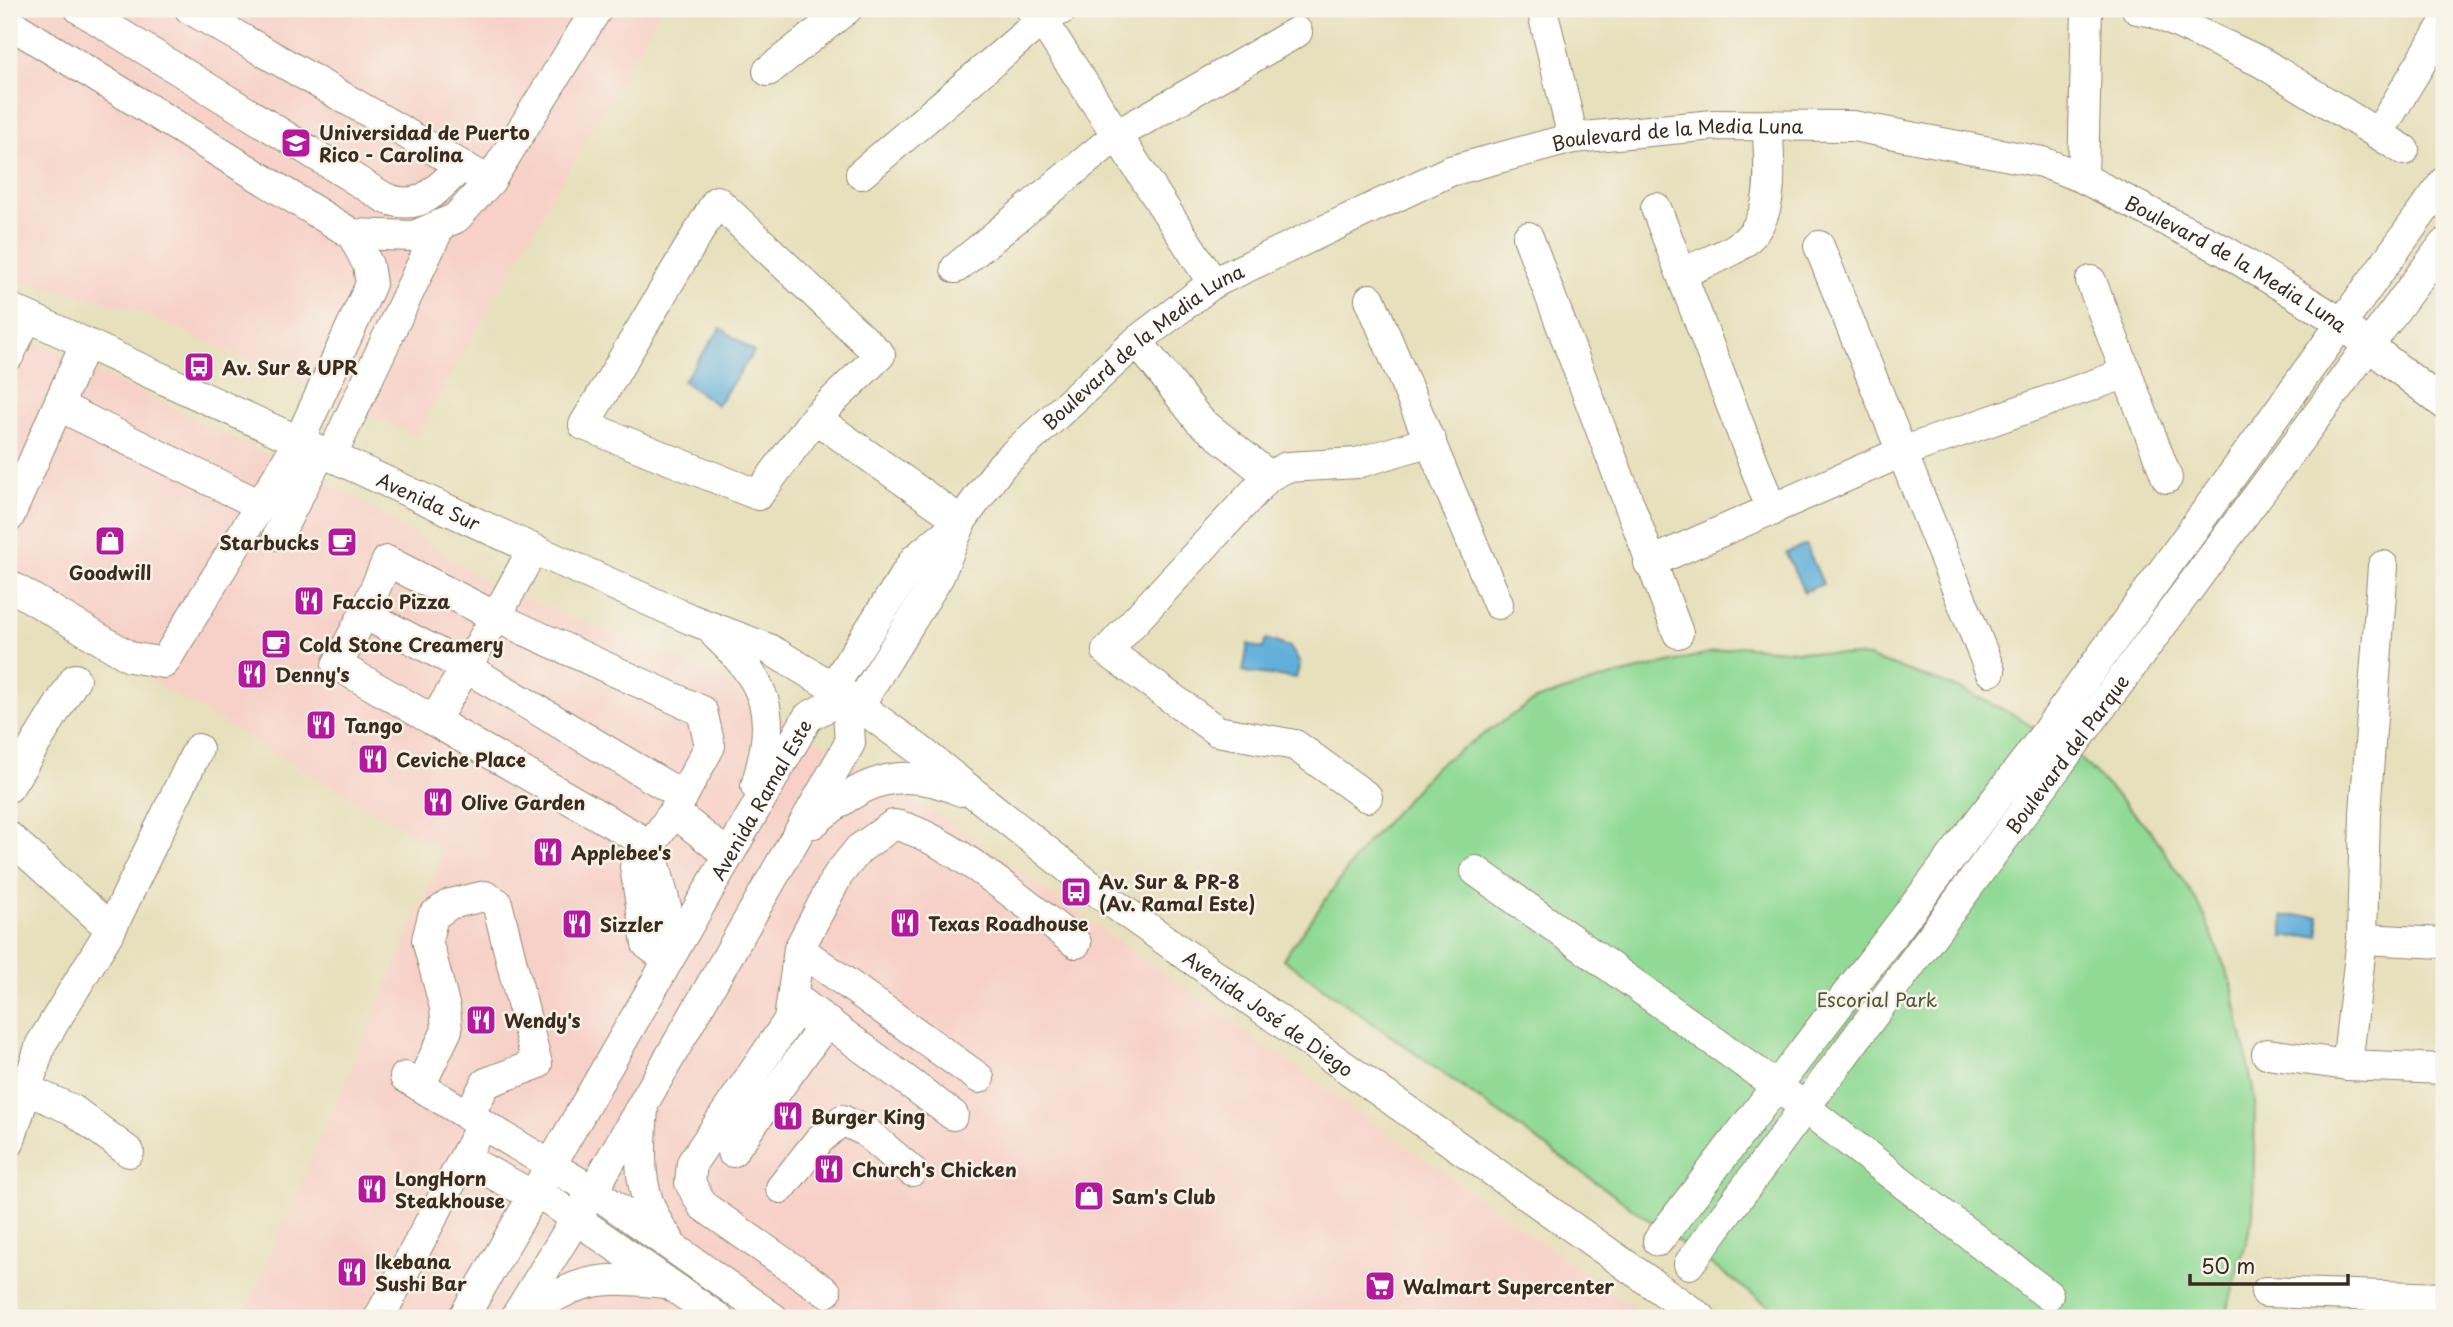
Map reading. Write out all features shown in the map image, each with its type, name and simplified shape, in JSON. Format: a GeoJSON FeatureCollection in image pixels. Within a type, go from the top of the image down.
{"type":"FeatureCollection","features":[{"type":"Feature","properties":{"kind":"street"},"geometry":{"type":"LineString","coordinates":[[80,9],[401,205],[420,203],[461,166]]}},
{"type":"Feature","properties":{"kind":"street"},"geometry":{"type":"LineString","coordinates":[[190,9],[490,181]]}},
{"type":"Feature","properties":{"kind":"street"},"geometry":{"type":"LineString","coordinates":[[768,71],[846,9]]}},
{"type":"Feature","properties":{"kind":"street"},"geometry":{"type":"LineString","coordinates":[[1542,9],[1573,138]]}},
{"type":"Feature","properties":{"kind":"street"},"geometry":{"type":"LineString","coordinates":[[2083,178],[2087,9]]}},
{"type":"Feature","properties":{"kind":"street"},"geometry":{"type":"LineString","coordinates":[[2137,9],[2154,12],[2261,62],[2404,150]]}},
{"type":"Feature","properties":{"kind":"street"},"geometry":{"type":"LineString","coordinates":[[9,23],[352,234],[414,236],[456,218],[490,181],[594,10]]}},
{"type":"Feature","properties":{"kind":"street"},"geometry":{"type":"LineString","coordinates":[[861,174],[1043,12],[1117,135],[1213,283]]}},
{"type":"Feature","properties":{"kind":"street"},"geometry":{"type":"LineString","coordinates":[[2378,134],[2444,24]]}},
{"type":"Feature","properties":{"kind":"street"},"geometry":{"type":"LineString","coordinates":[[956,268],[1117,135],[1297,32]]}},
{"type":"Feature","properties":{"kind":"street","name":"Boulevard de la Media Luna"},"geometry":{"type":"LineString","coordinates":[[847,696],[939,576],[961,521],[1003,465],[1137,341],[1213,283],[1450,171],[1573,138],[1714,125],[1853,126],[2042,162],[2083,178],[2225,251],[2342,325],[2444,404]]}},
{"type":"Feature","properties":{"kind":"street"},"geometry":{"type":"LineString","coordinates":[[1682,272],[1736,248],[1759,228],[1769,202],[1768,125]]}},
{"type":"Feature","properties":{"kind":"street","name":"Boulevard del Parque"},"geometry":{"type":"LineString","coordinates":[[1658,1241],[2032,752],[2444,182]]}},
{"type":"Feature","properties":{"kind":"street"},"geometry":{"type":"LineString","coordinates":[[717,201],[880,355],[815,418],[758,495],[584,425],[717,201]]}},
{"type":"Feature","properties":{"kind":"street"},"geometry":{"type":"LineString","coordinates":[[1656,208],[1772,511]]}},
{"type":"Feature","properties":{"kind":"street"},"geometry":{"type":"LineString","coordinates":[[278,535],[317,451],[371,372],[440,226]]}},
{"type":"Feature","properties":{"kind":"street"},"geometry":{"type":"LineString","coordinates":[[9,585],[130,657],[164,663],[260,505],[317,451],[338,355],[370,284],[368,265],[352,234]]}},
{"type":"Feature","properties":{"kind":"street"},"geometry":{"type":"LineString","coordinates":[[1528,237],[1649,564],[1678,633]]}},
{"type":"Feature","properties":{"kind":"street","name":"Boulevard del Parque"},"geometry":{"type":"LineString","coordinates":[[1689,1264],[2444,244]]}},
{"type":"Feature","properties":{"kind":"street"},"geometry":{"type":"LineString","coordinates":[[1819,246],[1990,671]]}},
{"type":"Feature","properties":{"kind":"street"},"geometry":{"type":"LineString","coordinates":[[2091,281],[2167,478]]}},
{"type":"Feature","properties":{"kind":"street"},"geometry":{"type":"LineString","coordinates":[[1370,299],[1498,604]]}},
{"type":"Feature","properties":{"kind":"street"},"geometry":{"type":"LineString","coordinates":[[9,355],[18,313]]}},
{"type":"Feature","properties":{"kind":"street","name":"Avenida Sur"},"geometry":{"type":"LineString","coordinates":[[18,313],[533,549],[706,625],[769,649],[847,696]]}},
{"type":"Feature","properties":{"kind":"street"},"geometry":{"type":"LineString","coordinates":[[1137,341],[1199,419],[1269,476]]}},
{"type":"Feature","properties":{"kind":"street"},"geometry":{"type":"LineString","coordinates":[[9,517],[85,344]]}},
{"type":"Feature","properties":{"kind":"street"},"geometry":{"type":"LineString","coordinates":[[338,355],[371,372]]}},
{"type":"Feature","properties":{"kind":"street"},"geometry":{"type":"LineString","coordinates":[[1649,564],[1902,452],[2127,373]]}},
{"type":"Feature","properties":{"kind":"street"},"geometry":{"type":"LineString","coordinates":[[59,406],[260,505]]}},
{"type":"Feature","properties":{"kind":"street"},"geometry":{"type":"LineString","coordinates":[[815,418],[961,521]]}},
{"type":"Feature","properties":{"kind":"street"},"geometry":{"type":"LineString","coordinates":[[1367,797],[1295,745],[1217,731],[1107,650],[1269,476],[1287,467],[1357,463],[1431,441]]}},
{"type":"Feature","properties":{"kind":"street"},"geometry":{"type":"LineString","coordinates":[[434,721],[533,549]]}},
{"type":"Feature","properties":{"kind":"street"},"geometry":{"type":"LineString","coordinates":[[650,845],[337,665],[364,614],[387,561],[496,617],[702,711],[710,746],[678,804],[650,845],[672,953]]}},
{"type":"Feature","properties":{"kind":"street"},"geometry":{"type":"LineString","coordinates":[[2347,1065],[2362,939],[2365,813],[2383,566]]}},
{"type":"Feature","properties":{"kind":"street"},"geometry":{"type":"LineString","coordinates":[[364,614],[465,667],[678,804],[728,855]]}},
{"type":"Feature","properties":{"kind":"street"},"geometry":{"type":"LineString","coordinates":[[706,625],[742,660],[763,693],[769,722],[764,760],[743,829]]}},
{"type":"Feature","properties":{"kind":"street"},"geometry":{"type":"LineString","coordinates":[[9,788],[75,679]]}},
{"type":"Feature","properties":{"kind":"street"},"geometry":{"type":"LineString","coordinates":[[515,1318],[593,1191],[850,743],[847,696]]}},
{"type":"Feature","properties":{"kind":"street","name":"Avenida José de Diego"},"geometry":{"type":"LineString","coordinates":[[847,696],[1107,899],[1701,1318]]}},
{"type":"Feature","properties":{"kind":"street","name":"Avenida Ramal Este"},"geometry":{"type":"LineString","coordinates":[[463,1318],[808,717],[847,696]]}},
{"type":"Feature","properties":{"kind":"street"},"geometry":{"type":"LineString","coordinates":[[9,1143],[41,1044],[111,929],[198,749]]}},
{"type":"Feature","properties":{"kind":"street"},"geometry":{"type":"LineString","coordinates":[[796,836],[844,796],[866,784],[893,778],[916,778],[943,783],[986,803]]}},
{"type":"Feature","properties":{"kind":"street"},"geometry":{"type":"LineString","coordinates":[[826,1292],[703,1206],[690,1183],[692,1163],[789,1020],[799,949],[838,876],[859,849],[893,825],[909,826],[935,840],[1076,943]]}},
{"type":"Feature","properties":{"kind":"street"},"geometry":{"type":"LineString","coordinates":[[9,837],[111,929]]}},
{"type":"Feature","properties":{"kind":"street"},"geometry":{"type":"LineString","coordinates":[[1476,871],[1778,1087],[2048,1295]]}},
{"type":"Feature","properties":{"kind":"street"},"geometry":{"type":"LineString","coordinates":[[379,1318],[465,1159],[475,1120],[486,1083],[537,1064],[496,903],[485,896],[450,904],[433,916],[427,940],[445,1008],[447,1030],[411,1081],[475,1120],[576,1219],[718,1318]]}},
{"type":"Feature","properties":{"kind":"street"},"geometry":{"type":"LineString","coordinates":[[2362,939],[2444,943]]}},
{"type":"Feature","properties":{"kind":"street"},"geometry":{"type":"LineString","coordinates":[[799,949],[979,1078]]}},
{"type":"Feature","properties":{"kind":"street"},"geometry":{"type":"LineString","coordinates":[[793,1002],[953,1115]]}},
{"type":"Feature","properties":{"kind":"street"},"geometry":{"type":"LineString","coordinates":[[732,1152],[823,1027],[793,1002]]}},
{"type":"Feature","properties":{"kind":"street"},"geometry":{"type":"LineString","coordinates":[[2267,1054],[2347,1065],[2444,1069]]}},
{"type":"Feature","properties":{"kind":"street"},"geometry":{"type":"LineString","coordinates":[[26,1089],[73,1111],[129,1152]]}},
{"type":"Feature","properties":{"kind":"street"},"geometry":{"type":"LineString","coordinates":[[644,1101],[639,1167],[646,1198],[655,1222],[679,1252]]}},
{"type":"Feature","properties":{"kind":"street"},"geometry":{"type":"LineString","coordinates":[[782,1188],[819,1140],[842,1120],[864,1131],[912,1171]]}},
{"type":"Feature","properties":{"kind":"street"},"geometry":{"type":"LineString","coordinates":[[465,1159],[539,1183],[593,1191],[773,1318]]}},
{"type":"Feature","properties":{"kind":"street"},"geometry":{"type":"LineString","coordinates":[[522,1318],[548,1300],[576,1286],[612,1277],[668,1284]]}},
{"type":"Feature","properties":{"kind":"street"},"geometry":{"type":"LineString","coordinates":[[2266,1292],[2444,1298]]}},
{"type":"Feature","properties":{"kind":"shaded area","name":"Universidad de Puerto Rico - Carolina"},"geometry":{"type":"Polygon","coordinates":[[[9,9],[661,9],[416,436],[141,312],[9,277],[9,9]]]}},
{"type":"Feature","properties":{"kind":"shaded area"},"geometry":{"type":"Polygon","coordinates":[[[9,336],[43,346],[355,497],[494,586],[720,678],[954,825],[1648,1318],[243,1318],[444,852],[9,597],[9,336]]]}},
{"type":"Feature","properties":{"kind":"green space","name":"Escorial Park"},"geometry":{"type":"Polygon","coordinates":[[[1738,646],[1868,657],[1961,689],[2014,715],[2079,757],[2151,831],[2201,908],[2232,985],[2255,1100],[2253,1217],[2225,1318],[1786,1318],[1283,959],[1362,849],[1436,766],[1535,700],[1606,678],[1738,646]]]}},
{"type":"Feature","properties":{"kind":"water"},"geometry":{"type":"Polygon","coordinates":[[[721,328],[754,352],[717,405],[683,381],[721,328]]]}},
{"type":"Feature","properties":{"kind":"water"},"geometry":{"type":"Polygon","coordinates":[[[1806,545],[1823,584],[1804,592],[1786,553],[1806,545]]]}},
{"type":"Feature","properties":{"kind":"water"},"geometry":{"type":"Polygon","coordinates":[[[1266,639],[1290,647],[1300,663],[1296,678],[1243,672],[1248,644],[1263,649],[1266,639]]]}},
{"type":"Feature","properties":{"kind":"water"},"geometry":{"type":"Polygon","coordinates":[[[2283,916],[2319,916],[2319,936],[2283,937],[2283,916]]]}},
{"type":"Feature","properties":{"kind":"place","name":"Universidad de Puerto Rico - Carolina"},"geometry":{"type":"Point","coordinates":[296,143]}},
{"type":"Feature","properties":{"kind":"place","name":"Av. Sur & UPR"},"geometry":{"type":"Point","coordinates":[199,367]}},
{"type":"Feature","properties":{"kind":"place","name":"Goodwill"},"geometry":{"type":"Point","coordinates":[110,541]}},
{"type":"Feature","properties":{"kind":"place","name":"Starbucks"},"geometry":{"type":"Point","coordinates":[342,542]}},
{"type":"Feature","properties":{"kind":"place","name":"Faccio Pizza"},"geometry":{"type":"Point","coordinates":[309,601]}},
{"type":"Feature","properties":{"kind":"place","name":"Cold Stone Creamery"},"geometry":{"type":"Point","coordinates":[276,644]}},
{"type":"Feature","properties":{"kind":"place","name":"Denny's"},"geometry":{"type":"Point","coordinates":[252,674]}},
{"type":"Feature","properties":{"kind":"place","name":"Tango"},"geometry":{"type":"Point","coordinates":[321,725]}},
{"type":"Feature","properties":{"kind":"place","name":"Ceviche Place"},"geometry":{"type":"Point","coordinates":[373,759]}},
{"type":"Feature","properties":{"kind":"place","name":"Olive Garden"},"geometry":{"type":"Point","coordinates":[438,802]}},
{"type":"Feature","properties":{"kind":"place","name":"Applebee's"},"geometry":{"type":"Point","coordinates":[548,852]}},
{"type":"Feature","properties":{"kind":"place","name":"Av. Sur & PR-8 (Av. Ramal Este)"},"geometry":{"type":"Point","coordinates":[1076,892]}},
{"type":"Feature","properties":{"kind":"place","name":"Texas Roadhouse"},"geometry":{"type":"Point","coordinates":[905,923]}},
{"type":"Feature","properties":{"kind":"place","name":"Sizzler"},"geometry":{"type":"Point","coordinates":[577,924]}},
{"type":"Feature","properties":{"kind":"place","name":"Wendy's"},"geometry":{"type":"Point","coordinates":[481,1020]}},
{"type":"Feature","properties":{"kind":"place","name":"Burger King"},"geometry":{"type":"Point","coordinates":[788,1116]}},
{"type":"Feature","properties":{"kind":"place","name":"Church's Chicken"},"geometry":{"type":"Point","coordinates":[829,1169]}},
{"type":"Feature","properties":{"kind":"place","name":"LongHorn Steakhouse"},"geometry":{"type":"Point","coordinates":[372,1189]}},
{"type":"Feature","properties":{"kind":"place","name":"Sam's Club"},"geometry":{"type":"Point","coordinates":[1089,1196]}},
{"type":"Feature","properties":{"kind":"place","name":"Ikebana Sushi Bar"},"geometry":{"type":"Point","coordinates":[352,1272]}},
{"type":"Feature","properties":{"kind":"place","name":"Walmart Supercenter"},"geometry":{"type":"Point","coordinates":[1380,1286]}}]}
